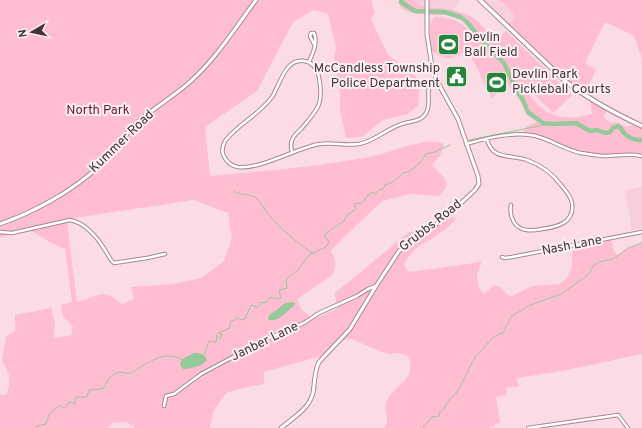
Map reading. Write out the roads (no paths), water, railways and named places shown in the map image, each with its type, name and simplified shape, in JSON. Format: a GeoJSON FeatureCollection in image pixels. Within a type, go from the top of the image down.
{"type":"FeatureCollection","features":[{"type":"Feature","properties":{"kind":"main road"},"geometry":{"type":"LineString","coordinates":[[480,0],[564,80],[604,107],[642,126]]}},
{"type":"Feature","properties":{"kind":"street","name":"Kummer Road"},"geometry":{"type":"LineString","coordinates":[[0,224],[29,212],[74,186],[94,171],[135,125],[182,89],[202,70],[256,0]]}},
{"type":"Feature","properties":{"kind":"street","name":"Grubbs Road"},"geometry":{"type":"LineString","coordinates":[[281,428],[306,407],[310,400],[316,368],[319,362],[350,329],[399,251],[445,218],[477,188],[479,184],[478,176],[457,117],[437,80],[429,51],[426,14],[427,0]]}},
{"type":"Feature","properties":{"kind":"street"},"geometry":{"type":"LineString","coordinates":[[309,62],[315,46]]}},
{"type":"Feature","properties":{"kind":"street"},"geometry":{"type":"LineString","coordinates":[[292,152],[290,144],[292,138],[316,110],[321,98],[318,72],[309,62],[297,61],[288,67],[270,99],[259,111],[225,140],[222,148],[223,155],[227,162],[238,167],[258,164],[323,143],[361,143],[394,126],[418,120],[425,115],[428,110],[428,90],[437,80]]}},
{"type":"Feature","properties":{"kind":"street"},"geometry":{"type":"LineString","coordinates":[[466,144],[487,139],[525,134],[538,136],[565,149],[576,152],[599,156],[629,154],[642,156]]}},
{"type":"Feature","properties":{"kind":"street"},"geometry":{"type":"LineString","coordinates":[[487,139],[490,148],[497,154],[526,159],[548,171],[567,192],[572,206],[570,216],[562,225],[554,228],[528,231],[519,228],[514,222],[510,213],[511,205]]}},
{"type":"Feature","properties":{"kind":"street"},"geometry":{"type":"LineString","coordinates":[[0,232],[12,233],[70,220],[90,231],[100,242],[110,260],[114,263],[165,254]]}},
{"type":"Feature","properties":{"kind":"street","name":"Nash Lane"},"geometry":{"type":"LineString","coordinates":[[502,257],[512,257],[642,232]]}},
{"type":"Feature","properties":{"kind":"street","name":"Janber Lane"},"geometry":{"type":"LineString","coordinates":[[164,406],[166,396],[174,394],[201,374],[264,340],[304,323],[320,313],[376,286]]}},
{"type":"Feature","properties":{"kind":"street"},"geometry":{"type":"LineString","coordinates":[[528,428],[618,415],[628,428]]}},
{"type":"Feature","properties":{"kind":"waterway"},"geometry":{"type":"LineString","coordinates":[[402,0],[401,2],[415,11],[445,12],[460,17],[466,21],[483,42],[504,63],[528,112],[543,123],[576,123],[590,131],[597,130],[605,133],[610,132],[613,128],[618,126],[629,137],[635,140],[642,140]]}},
{"type":"Feature","properties":{"kind":"waterway"},"geometry":{"type":"LineString","coordinates":[[469,140],[549,124]]}},
{"type":"Feature","properties":{"kind":"waterway"},"geometry":{"type":"LineString","coordinates":[[204,355],[209,341],[216,342],[217,335],[220,339],[222,334],[218,333],[230,328],[230,322],[238,318],[241,320],[245,319],[251,305],[257,307],[261,302],[265,303],[270,297],[277,299],[281,298],[279,290],[287,288],[286,279],[298,270],[309,255],[326,247],[329,242],[325,234],[344,221],[347,215],[356,209],[354,204],[361,204],[370,193],[376,193],[383,189],[385,185],[393,182],[403,173],[408,172],[419,164],[426,154],[435,152],[450,145]]}},
{"type":"Feature","properties":{"kind":"waterway"},"geometry":{"type":"LineString","coordinates":[[234,191],[236,193],[255,197],[268,214],[283,229],[302,246],[313,253]]}},
{"type":"Feature","properties":{"kind":"waterway"},"geometry":{"type":"LineString","coordinates":[[423,428],[432,417],[439,416],[440,412],[462,384],[475,357],[492,338],[503,333],[511,317],[528,306],[561,294],[589,274],[593,266],[599,262],[613,259],[628,248],[642,243]]}},
{"type":"Feature","properties":{"kind":"waterway"},"geometry":{"type":"LineString","coordinates":[[37,428],[37,426],[46,424],[49,414],[60,405],[65,408],[69,402],[75,404],[76,397],[87,397],[89,390],[103,389],[109,378],[118,372],[131,373],[149,362],[163,356],[173,356],[183,360]]}},
{"type":"Feature","properties":{"kind":"place","name":"Devlin Ball Field"},"geometry":{"type":"Point","coordinates":[448,45]}},
{"type":"Feature","properties":{"kind":"place","name":"McCandless Township Police Department"},"geometry":{"type":"Point","coordinates":[456,76]}},
{"type":"Feature","properties":{"kind":"place","name":"Devlin Park Pickleball Courts"},"geometry":{"type":"Point","coordinates":[496,82]}},
{"type":"Feature","properties":{"kind":"park label","name":"North Park"},"geometry":{"type":"Point","coordinates":[98,111]}}]}
